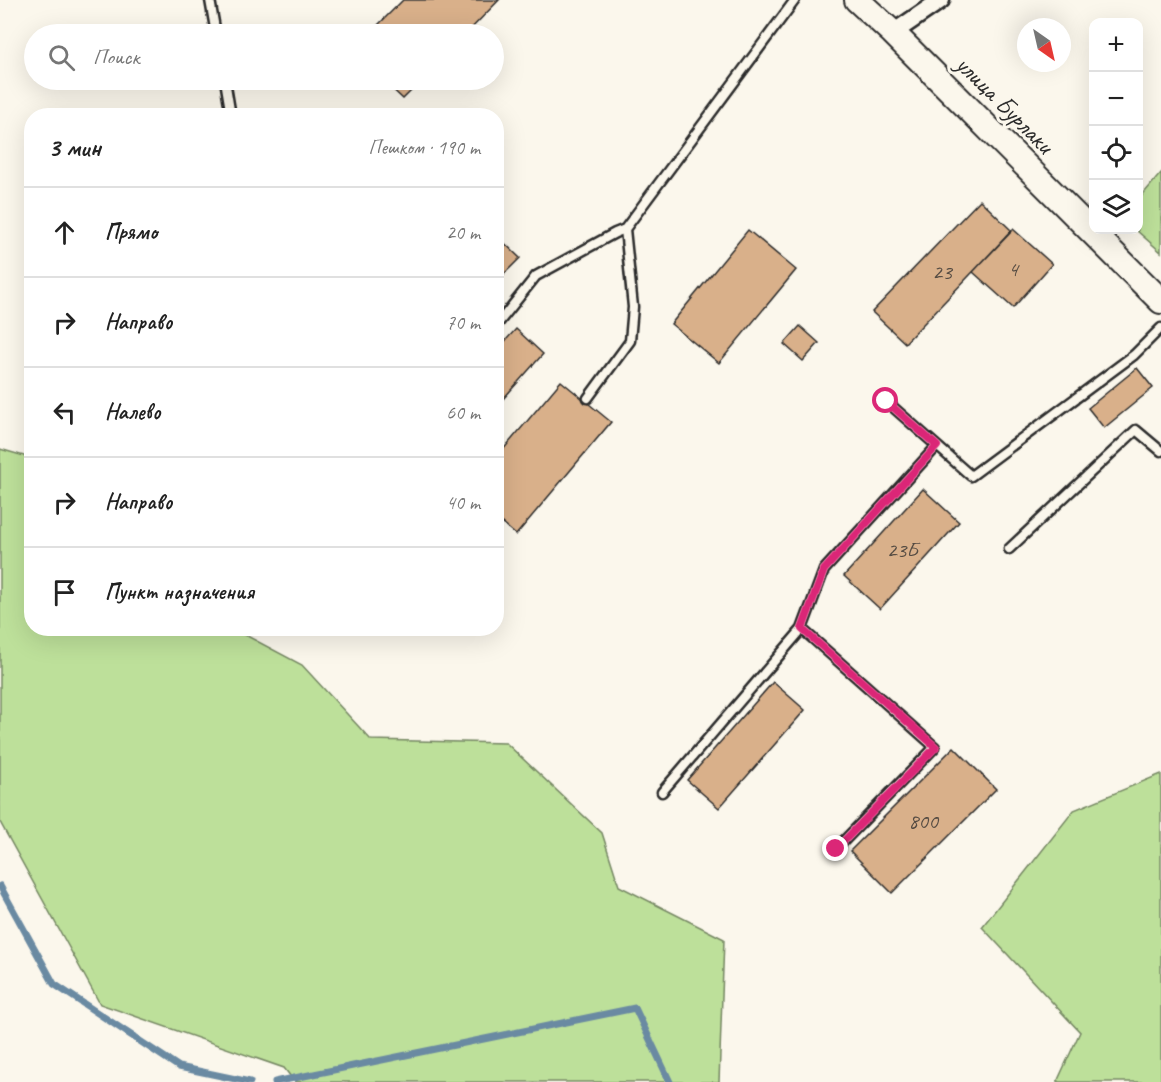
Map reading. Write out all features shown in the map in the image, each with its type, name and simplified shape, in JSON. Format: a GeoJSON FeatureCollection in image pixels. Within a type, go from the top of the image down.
{"type":"FeatureCollection","features":[{"type":"Feature","properties":{"kind":"street","name":"улица Бурлаки"},"geometry":{"type":"LineString","coordinates":[[857,0],[893,33],[1161,301]]}},
{"type":"Feature","properties":{"kind":"street"},"geometry":{"type":"LineString","coordinates":[[893,33],[941,0]]}},
{"type":"Feature","properties":{"kind":"lane"},"geometry":{"type":"LineString","coordinates":[[210,0],[214,24]]}},
{"type":"Feature","properties":{"kind":"lane"},"geometry":{"type":"LineString","coordinates":[[504,316],[536,276],[626,229],[795,0]]}},
{"type":"Feature","properties":{"kind":"lane"},"geometry":{"type":"LineString","coordinates":[[227,90],[230,108]]}},
{"type":"Feature","properties":{"kind":"lane"},"geometry":{"type":"LineString","coordinates":[[588,398],[630,341],[633,307],[626,229]]}},
{"type":"Feature","properties":{"kind":"lane"},"geometry":{"type":"LineString","coordinates":[[886,401],[972,476],[1134,355],[1161,328]]}},
{"type":"Feature","properties":{"kind":"lane"},"geometry":{"type":"LineString","coordinates":[[1009,549],[1136,430],[1161,451]]}},
{"type":"Feature","properties":{"kind":"lane"},"geometry":{"type":"LineString","coordinates":[[662,792],[802,629],[824,570],[937,446]]}},
{"type":"Feature","properties":{"kind":"lane"},"geometry":{"type":"LineString","coordinates":[[802,629],[936,747],[836,849]]}},
{"type":"Feature","properties":{"kind":"green space"},"geometry":{"type":"Polygon","coordinates":[[[1161,173],[1161,252],[1141,234],[1143,234],[1143,194],[1161,173]]]}},
{"type":"Feature","properties":{"kind":"green space"},"geometry":{"type":"Polygon","coordinates":[[[0,449],[24,456],[24,636],[247,636],[302,665],[371,740],[506,743],[602,833],[619,886],[724,939],[719,1082],[295,1082],[284,1068],[100,1004],[0,822],[0,449]]]}},
{"type":"Feature","properties":{"kind":"green space"},"geometry":{"type":"Polygon","coordinates":[[[1161,774],[1161,1082],[1057,1082],[1080,1032],[982,927],[1074,810],[1161,774]]]}},
{"type":"Feature","properties":{"kind":"building"},"geometry":{"type":"Polygon","coordinates":[[[403,0],[499,0],[476,24],[379,24],[403,0]]]}},
{"type":"Feature","properties":{"kind":"building"},"geometry":{"type":"Polygon","coordinates":[[[394,90],[412,90],[403,99],[394,90]]]}},
{"type":"Feature","properties":{"kind":"building"},"geometry":{"type":"Polygon","coordinates":[[[980,200],[1012,231],[905,343],[872,312],[980,200]]]}},
{"type":"Feature","properties":{"kind":"building"},"geometry":{"type":"Polygon","coordinates":[[[1013,229],[1052,264],[1013,308],[973,272],[1013,229]]]}},
{"type":"Feature","properties":{"kind":"building"},"geometry":{"type":"Polygon","coordinates":[[[748,230],[796,270],[719,363],[671,324],[748,230]]]}},
{"type":"Feature","properties":{"kind":"building"},"geometry":{"type":"Polygon","coordinates":[[[504,243],[520,258],[504,274],[504,243]]]}},
{"type":"Feature","properties":{"kind":"building"},"geometry":{"type":"Polygon","coordinates":[[[800,326],[819,343],[803,361],[784,344],[800,326]]]}},
{"type":"Feature","properties":{"kind":"building"},"geometry":{"type":"Polygon","coordinates":[[[516,329],[543,354],[504,398],[504,342],[516,329]]]}},
{"type":"Feature","properties":{"kind":"building"},"geometry":{"type":"Polygon","coordinates":[[[1137,368],[1153,388],[1104,428],[1088,408],[1137,368]]]}},
{"type":"Feature","properties":{"kind":"building"},"geometry":{"type":"Polygon","coordinates":[[[561,381],[611,422],[516,535],[504,525],[504,449],[561,381]]]}},
{"type":"Feature","properties":{"kind":"building"},"geometry":{"type":"Polygon","coordinates":[[[923,489],[959,522],[880,609],[844,576],[923,489]]]}},
{"type":"Feature","properties":{"kind":"building"},"geometry":{"type":"Polygon","coordinates":[[[773,682],[805,710],[719,808],[687,780],[773,682]]]}},
{"type":"Feature","properties":{"kind":"building"},"geometry":{"type":"Polygon","coordinates":[[[954,747],[996,789],[892,893],[850,851],[954,747]]]}},
{"type":"Feature","properties":{"kind":"waterway"},"geometry":{"type":"LineString","coordinates":[[0,886],[54,984],[179,1067],[250,1082]]}},
{"type":"Feature","properties":{"kind":"waterway"},"geometry":{"type":"LineString","coordinates":[[275,1082],[635,1008],[670,1082]]}},
{"type":"Feature","properties":{"kind":"route"},"geometry":{"type":"LineString","coordinates":[[836,849],[936,747],[802,629],[824,570],[937,446],[886,401]]}}]}
